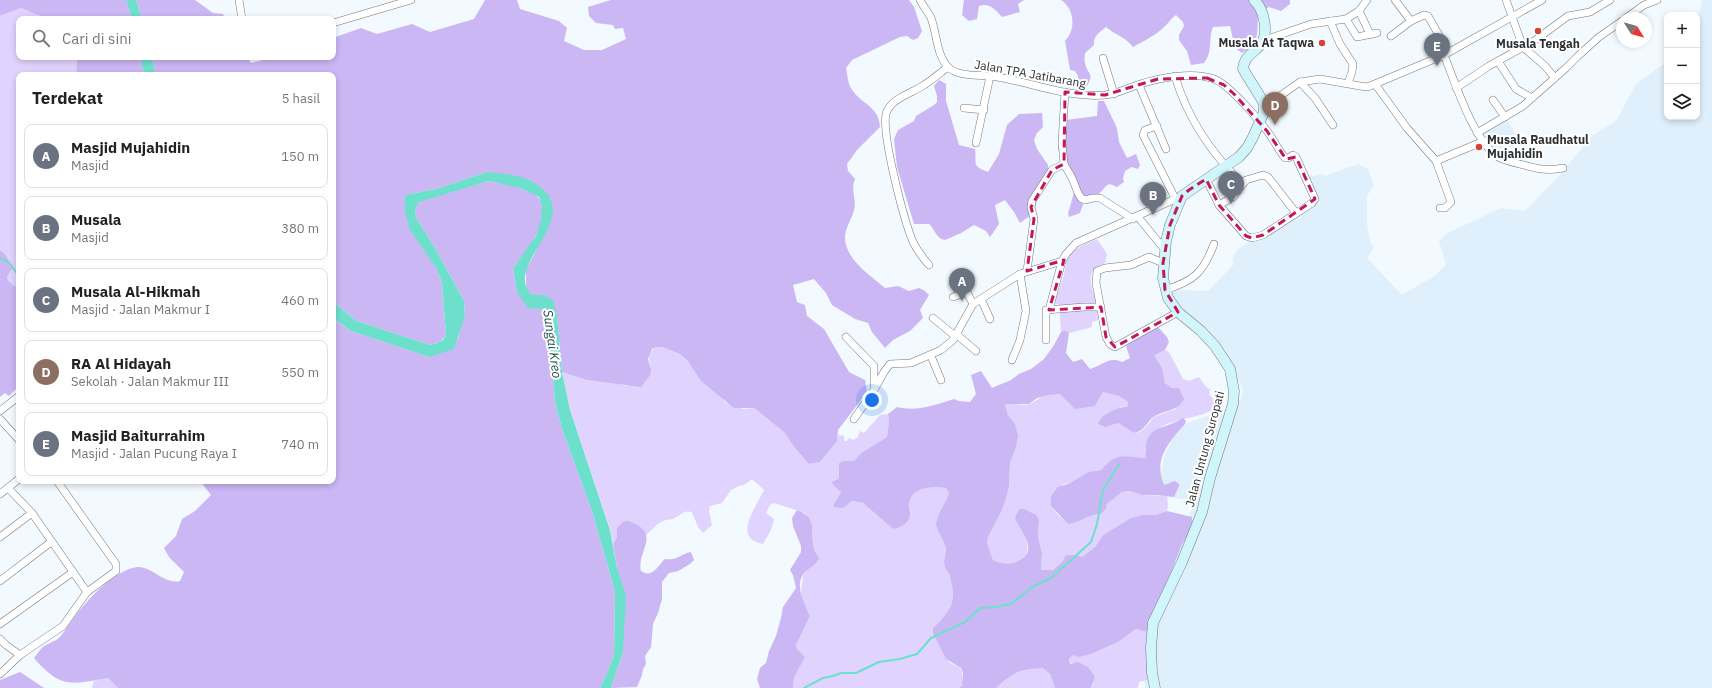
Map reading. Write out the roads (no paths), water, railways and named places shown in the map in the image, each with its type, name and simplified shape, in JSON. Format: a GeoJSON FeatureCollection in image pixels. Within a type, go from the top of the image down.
{"type":"FeatureCollection","features":[{"type":"Feature","properties":{"kind":"main road"},"geometry":{"type":"LineString","coordinates":[[1179,197],[1239,157],[1247,148],[1259,122],[1264,103],[1243,69],[1245,60],[1262,41],[1264,33],[1264,17],[1254,0]]}},
{"type":"Feature","properties":{"kind":"main road","name":"Jalan Untung Suropati"},"geometry":{"type":"LineString","coordinates":[[1155,688],[1151,661],[1153,623],[1182,562],[1202,512],[1210,478],[1233,404],[1234,391],[1230,369],[1215,346],[1201,331],[1178,312],[1171,304],[1165,290],[1163,263],[1170,225],[1179,197]]}},
{"type":"Feature","properties":{"kind":"street"},"geometry":{"type":"LineString","coordinates":[[239,0],[242,16]]}},
{"type":"Feature","properties":{"kind":"street"},"geometry":{"type":"LineString","coordinates":[[336,22],[411,0]]}},
{"type":"Feature","properties":{"kind":"street"},"geometry":{"type":"LineString","coordinates":[[920,0],[931,19],[937,44],[948,67],[925,84],[902,97],[892,105],[887,111],[886,115],[890,159],[905,217],[914,243],[929,264]]}},
{"type":"Feature","properties":{"kind":"street"},"geometry":{"type":"LineString","coordinates":[[1262,41],[1311,24],[1346,19],[1359,11],[1367,0]]}},
{"type":"Feature","properties":{"kind":"street"},"geometry":{"type":"LineString","coordinates":[[1395,0],[1411,21]]}},
{"type":"Feature","properties":{"kind":"street"},"geometry":{"type":"LineString","coordinates":[[1506,0],[1523,48],[1544,66],[1555,78]]}},
{"type":"Feature","properties":{"kind":"street"},"geometry":{"type":"LineString","coordinates":[[1264,107],[1300,82],[1320,79],[1366,87],[1375,84],[1445,54],[1542,0]]}},
{"type":"Feature","properties":{"kind":"street"},"geometry":{"type":"LineString","coordinates":[[1456,88],[1498,61],[1545,34],[1568,16],[1590,12],[1610,0]]}},
{"type":"Feature","properties":{"kind":"street"},"geometry":{"type":"LineString","coordinates":[[1634,12],[1644,5],[1657,0]]}},
{"type":"Feature","properties":{"kind":"street"},"geometry":{"type":"LineString","coordinates":[[1346,19],[1356,36],[1359,37],[1374,34],[1359,11]]}},
{"type":"Feature","properties":{"kind":"street"},"geometry":{"type":"LineString","coordinates":[[1391,36],[1411,21],[1424,15],[1428,16],[1440,37],[1456,88],[1477,133],[1497,156],[1512,162],[1552,170],[1564,168]]}},
{"type":"Feature","properties":{"kind":"street"},"geometry":{"type":"LineString","coordinates":[[1330,21],[1340,44],[1353,64],[1348,83]]}},
{"type":"Feature","properties":{"kind":"street"},"geometry":{"type":"LineString","coordinates":[[1477,133],[1514,112],[1555,78],[1599,37],[1616,25]]}},
{"type":"Feature","properties":{"kind":"street"},"geometry":{"type":"LineString","coordinates":[[1103,58],[1114,94]]}},
{"type":"Feature","properties":{"kind":"street"},"geometry":{"type":"LineString","coordinates":[[1498,61],[1516,89],[1532,98]]}},
{"type":"Feature","properties":{"kind":"street","name":"Jalan TPA Jatibarang"},"geometry":{"type":"LineString","coordinates":[[948,67],[963,74],[990,76],[1065,92],[1094,95],[1114,94],[1139,84],[1175,76],[1215,79],[1234,94],[1259,122],[1285,158],[1293,155],[1296,157],[1316,199],[1312,204],[1296,213]]}},
{"type":"Feature","properties":{"kind":"street"},"geometry":{"type":"LineString","coordinates":[[976,143],[990,76]]}},
{"type":"Feature","properties":{"kind":"street"},"geometry":{"type":"LineString","coordinates":[[1175,76],[1182,99],[1194,121],[1225,166],[1242,183]]}},
{"type":"Feature","properties":{"kind":"street"},"geometry":{"type":"LineString","coordinates":[[1300,82],[1315,98],[1333,125]]}},
{"type":"Feature","properties":{"kind":"street"},"geometry":{"type":"LineString","coordinates":[[1139,84],[1166,149]]}},
{"type":"Feature","properties":{"kind":"street"},"geometry":{"type":"LineString","coordinates":[[1375,84],[1407,128],[1436,161],[1451,202],[1445,208],[1440,208]]}},
{"type":"Feature","properties":{"kind":"street"},"geometry":{"type":"LineString","coordinates":[[1065,92],[1062,142],[1064,164],[1081,198],[1085,200],[1100,198],[1135,218],[1165,250]]}},
{"type":"Feature","properties":{"kind":"street"},"geometry":{"type":"LineString","coordinates":[[1493,100],[1505,117]]}},
{"type":"Feature","properties":{"kind":"street"},"geometry":{"type":"LineString","coordinates":[[964,108],[984,110]]}},
{"type":"Feature","properties":{"kind":"street"},"geometry":{"type":"LineString","coordinates":[[1049,310],[1062,261],[1076,243],[1135,218],[1179,197],[1143,135],[1145,130],[1157,126]]}},
{"type":"Feature","properties":{"kind":"street"},"geometry":{"type":"LineString","coordinates":[[1436,161],[1484,141]]}},
{"type":"Feature","properties":{"kind":"street"},"geometry":{"type":"LineString","coordinates":[[1027,270],[1034,219],[1031,207],[1032,201],[1052,170],[1064,164]]}},
{"type":"Feature","properties":{"kind":"street"},"geometry":{"type":"LineString","coordinates":[[1206,179],[1220,205],[1246,236],[1252,238],[1263,235],[1296,213],[1266,175],[1253,177],[1242,183],[1233,197],[1220,205]]}},
{"type":"Feature","properties":{"kind":"street"},"geometry":{"type":"LineString","coordinates":[[1165,290],[1193,279],[1208,260],[1214,244]]}},
{"type":"Feature","properties":{"kind":"street"},"geometry":{"type":"LineString","coordinates":[[1163,263],[1149,257],[1131,265],[1105,268],[1097,271],[1096,283],[1106,337],[1110,344],[1116,347],[1178,312]]}},
{"type":"Feature","properties":{"kind":"street"},"geometry":{"type":"LineString","coordinates":[[854,419],[890,364],[911,363],[931,356],[942,350],[956,335],[973,304],[1027,270],[1062,261]]}},
{"type":"Feature","properties":{"kind":"street"},"geometry":{"type":"LineString","coordinates":[[1012,360],[1020,340],[1026,311],[1020,274]]}},
{"type":"Feature","properties":{"kind":"street"},"geometry":{"type":"LineString","coordinates":[[953,297],[967,292],[973,304]]}},
{"type":"Feature","properties":{"kind":"street"},"geometry":{"type":"LineString","coordinates":[[981,299],[990,319]]}},
{"type":"Feature","properties":{"kind":"street"},"geometry":{"type":"LineString","coordinates":[[1046,340],[1045,311],[1084,306],[1101,307]]}},
{"type":"Feature","properties":{"kind":"street"},"geometry":{"type":"LineString","coordinates":[[933,318],[976,351]]}},
{"type":"Feature","properties":{"kind":"street"},"geometry":{"type":"LineString","coordinates":[[846,338],[874,366],[874,390]]}},
{"type":"Feature","properties":{"kind":"street"},"geometry":{"type":"LineString","coordinates":[[931,356],[941,380]]}},
{"type":"Feature","properties":{"kind":"street"},"geometry":{"type":"LineString","coordinates":[[0,411],[16,398]]}},
{"type":"Feature","properties":{"kind":"street"},"geometry":{"type":"LineString","coordinates":[[0,419],[16,436]]}},
{"type":"Feature","properties":{"kind":"street"},"geometry":{"type":"LineString","coordinates":[[0,494],[16,481]]}},
{"type":"Feature","properties":{"kind":"street"},"geometry":{"type":"LineString","coordinates":[[0,674],[20,655],[63,626],[87,592],[115,573],[116,564],[59,484]]}},
{"type":"Feature","properties":{"kind":"street"},"geometry":{"type":"LineString","coordinates":[[8,488],[32,513],[87,592]]}},
{"type":"Feature","properties":{"kind":"street"},"geometry":{"type":"LineString","coordinates":[[0,537],[32,513]]}},
{"type":"Feature","properties":{"kind":"street"},"geometry":{"type":"LineString","coordinates":[[0,581],[52,542]]}},
{"type":"Feature","properties":{"kind":"street"},"geometry":{"type":"LineString","coordinates":[[0,624],[73,572]]}},
{"type":"Feature","properties":{"kind":"street"},"geometry":{"type":"LineString","coordinates":[[0,639],[20,655]]}},
{"type":"Feature","properties":{"kind":"water"},"geometry":{"type":"Polygon","coordinates":[[[126,0],[136,0],[141,16],[131,16],[126,0]]]}},
{"type":"Feature","properties":{"kind":"water"},"geometry":{"type":"Polygon","coordinates":[[[142,60],[152,60],[155,72],[145,72],[142,66],[142,60]]]}},
{"type":"Feature","properties":{"kind":"water","name":"Sungai Kreo"},"geometry":{"type":"Polygon","coordinates":[[[487,172],[514,175],[529,180],[547,193],[553,208],[550,223],[527,269],[525,283],[532,295],[544,295],[553,300],[557,316],[562,372],[570,410],[610,530],[617,568],[626,596],[623,652],[611,688],[600,688],[614,655],[615,592],[593,514],[562,429],[555,402],[551,349],[543,309],[528,308],[517,292],[513,268],[536,236],[541,219],[542,206],[539,197],[523,189],[489,181],[419,202],[416,208],[415,216],[435,248],[464,301],[465,316],[454,349],[429,357],[351,331],[336,320],[336,304],[357,321],[430,345],[443,340],[446,335],[442,282],[436,268],[410,230],[405,213],[405,195],[436,189],[487,172]]]}},
{"type":"Feature","properties":{"kind":"waterway"},"geometry":{"type":"LineString","coordinates":[[0,259],[3,259],[9,263],[16,272]]}},
{"type":"Feature","properties":{"kind":"waterway"},"geometry":{"type":"LineString","coordinates":[[804,688],[823,678],[841,673],[856,673],[879,662],[900,659],[917,654],[931,638],[965,622],[980,608],[1011,604],[1032,587],[1051,578],[1091,542],[1097,524],[1103,490],[1119,464]]}},
{"type":"Feature","properties":{"kind":"place","name":"Musala Tengah"},"geometry":{"type":"Point","coordinates":[1538,31]}},
{"type":"Feature","properties":{"kind":"place","name":"Musala At Taqwa"},"geometry":{"type":"Point","coordinates":[1322,43]}},
{"type":"Feature","properties":{"kind":"place","name":"Masjid Baiturrahim"},"geometry":{"type":"Point","coordinates":[1437,66]}},
{"type":"Feature","properties":{"kind":"place","name":"RA Al Hidayah"},"geometry":{"type":"Point","coordinates":[1275,125]}},
{"type":"Feature","properties":{"kind":"place","name":"Musala Raudhatul Mujahidin"},"geometry":{"type":"Point","coordinates":[1479,147]}},
{"type":"Feature","properties":{"kind":"place","name":"Musala Al-Hikmah"},"geometry":{"type":"Point","coordinates":[1231,204]}},
{"type":"Feature","properties":{"kind":"place","name":"Musala"},"geometry":{"type":"Point","coordinates":[1153,215]}},
{"type":"Feature","properties":{"kind":"place","name":"Masjid Mujahidin"},"geometry":{"type":"Point","coordinates":[962,301]}}]}
